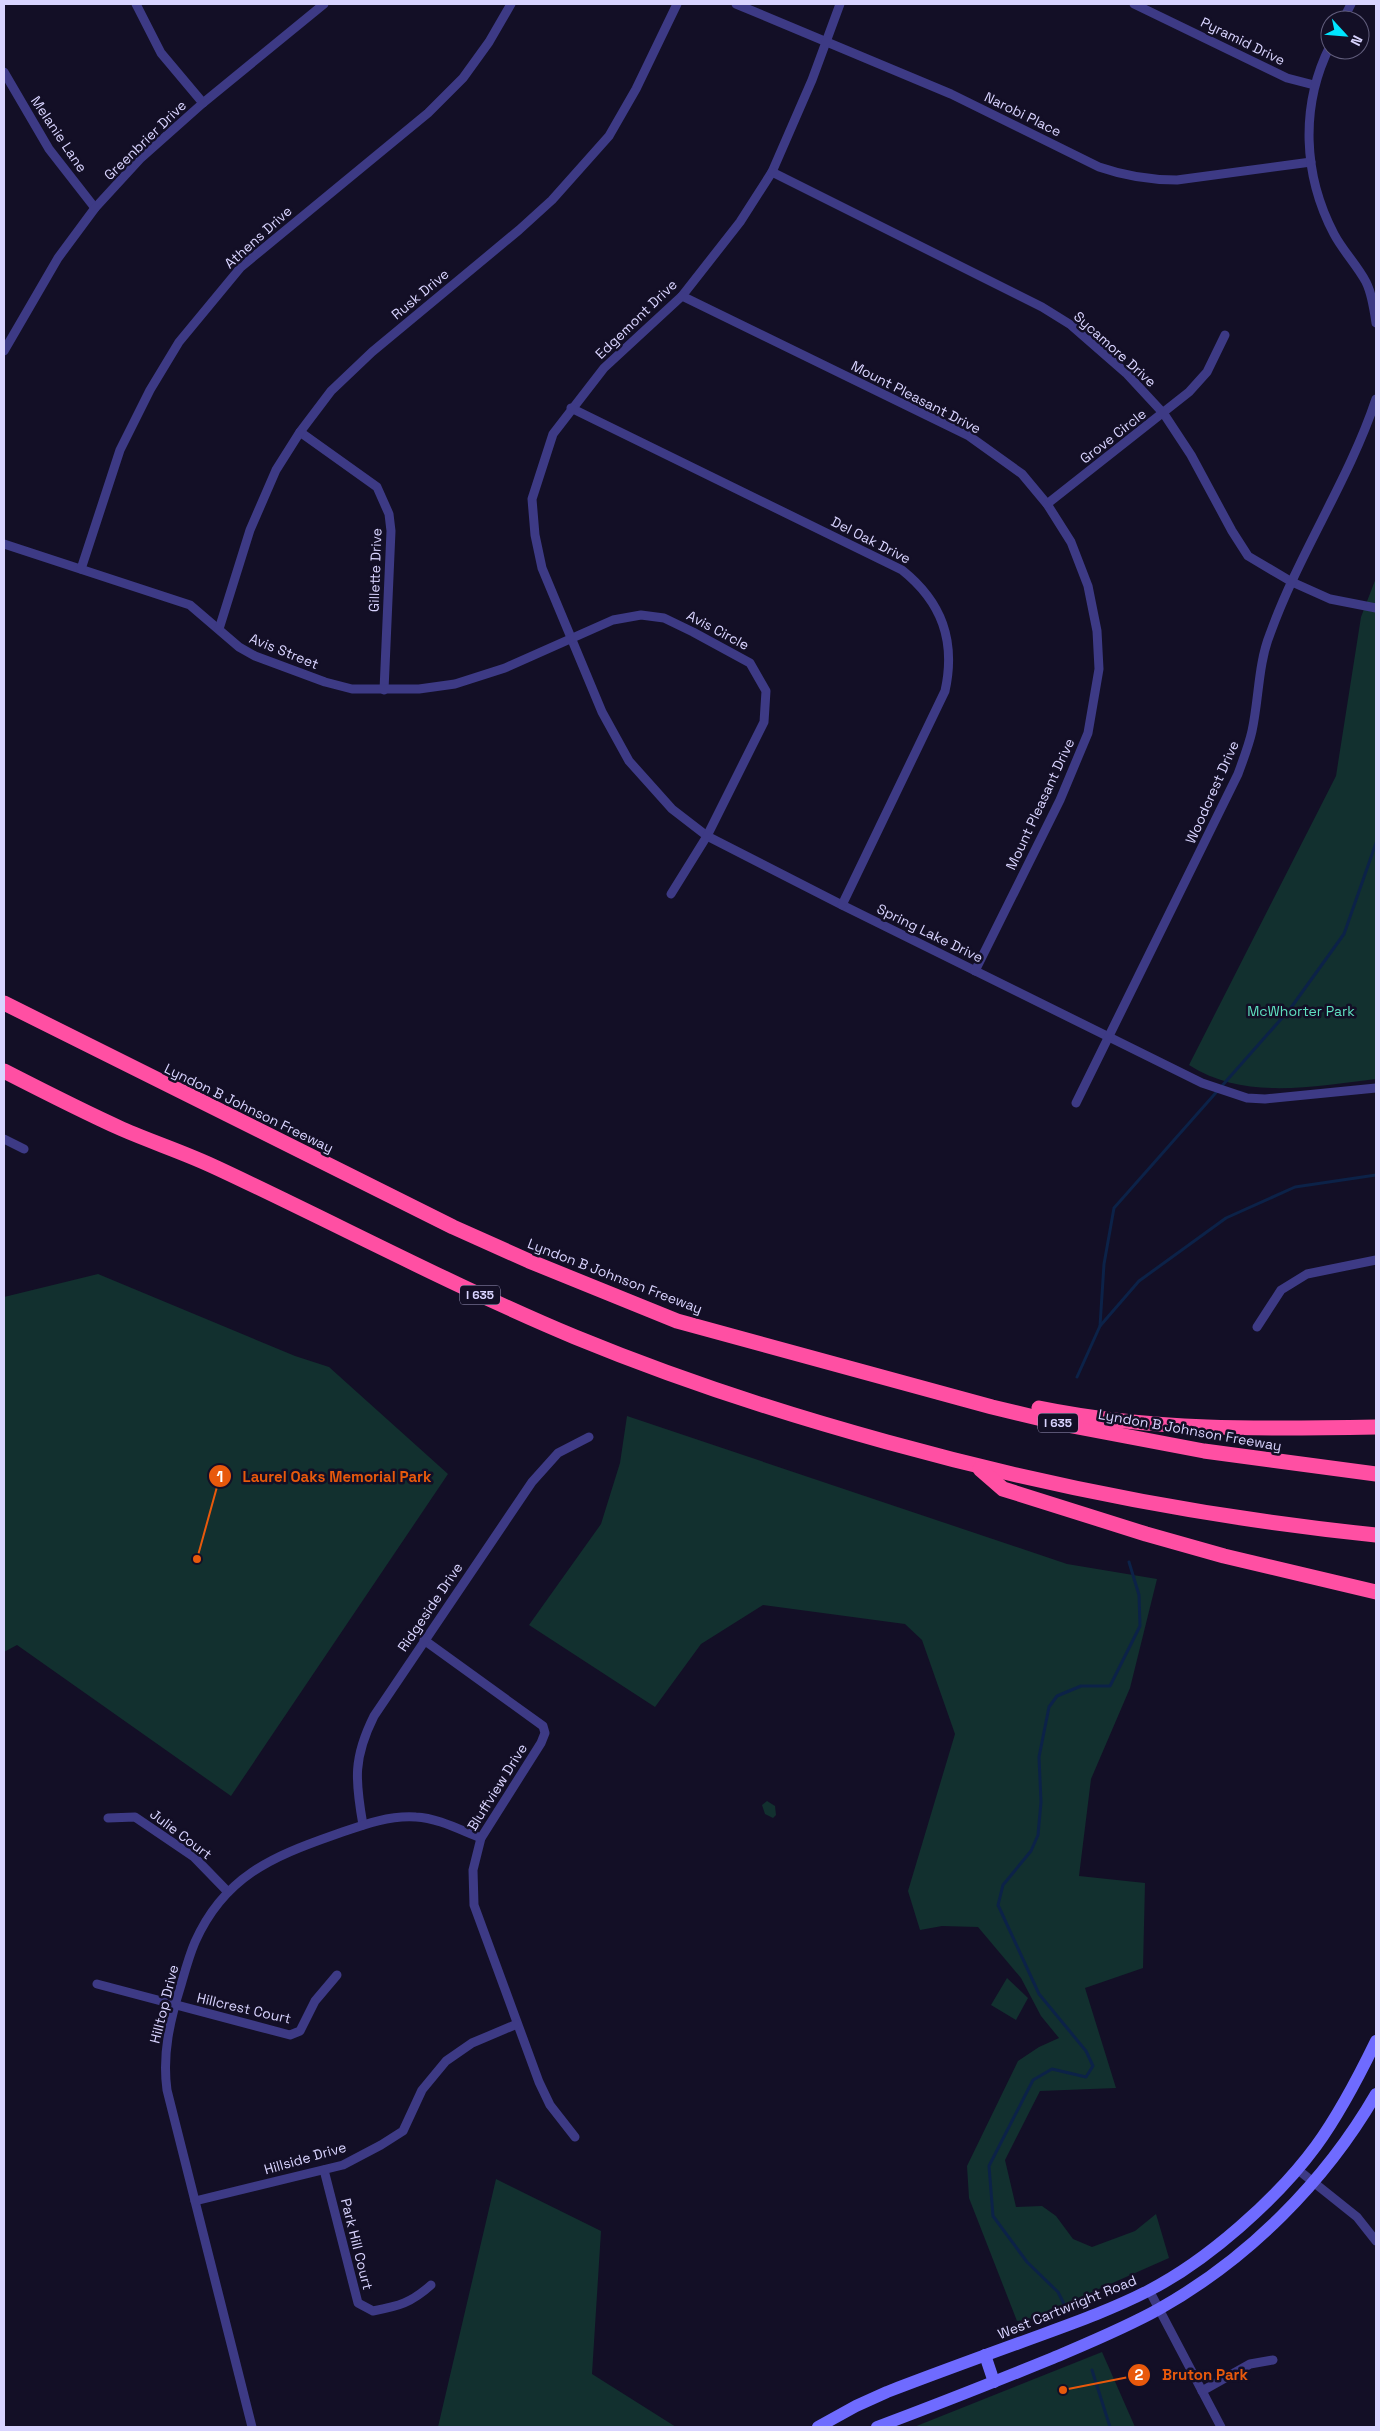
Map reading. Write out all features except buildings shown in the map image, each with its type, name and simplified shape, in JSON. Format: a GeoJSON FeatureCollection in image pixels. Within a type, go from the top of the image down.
{"type":"FeatureCollection","features":[{"type":"Feature","properties":{"kind":"highway","name":"Lyndon B Johnson Freeway"},"geometry":{"type":"LineString","coordinates":[[4,1003],[436,1218],[529,1261],[676,1321],[992,1407],[1067,1425],[1204,1451],[1376,1474]]}},
{"type":"Feature","properties":{"kind":"highway","name":"I 635"},"geometry":{"type":"LineString","coordinates":[[4,1073],[123,1129],[215,1166],[431,1273],[579,1338],[656,1368],[765,1406],[977,1467],[1110,1497],[1179,1509],[1376,1535]]}},
{"type":"Feature","properties":{"kind":"highway"},"geometry":{"type":"LineString","coordinates":[[878,1376],[1068,1414],[1163,1426],[1275,1429],[1376,1427]]}},
{"type":"Feature","properties":{"kind":"highway"},"geometry":{"type":"LineString","coordinates":[[977,1467],[1003,1489],[1189,1546],[1376,1592]]}},
{"type":"Feature","properties":{"kind":"main road","name":"West Cartwright Road"},"geometry":{"type":"LineString","coordinates":[[818,2427],[856,2406],[887,2392],[1085,2319],[1149,2290],[1206,2255],[1245,2222],[1297,2169],[1317,2145],[1372,2060],[1376,2041]]}},
{"type":"Feature","properties":{"kind":"main road"},"geometry":{"type":"LineString","coordinates":[[877,2427],[1094,2341],[1160,2309],[1219,2270],[1261,2236],[1314,2182],[1341,2147],[1376,2094]]}},
{"type":"Feature","properties":{"kind":"main road"},"geometry":{"type":"LineString","coordinates":[[985,2355],[994,2382]]}},
{"type":"Feature","properties":{"kind":"street"},"geometry":{"type":"LineString","coordinates":[[136,4],[161,53],[203,103]]}},
{"type":"Feature","properties":{"kind":"street","name":"Greenbrier Drive"},"geometry":{"type":"LineString","coordinates":[[4,351],[58,258],[95,208],[140,159],[203,103],[324,4]]}},
{"type":"Feature","properties":{"kind":"street","name":"Athens Drive"},"geometry":{"type":"LineString","coordinates":[[81,569],[120,450],[150,390],[179,342],[241,267],[428,113],[463,78],[489,42],[511,4]]}},
{"type":"Feature","properties":{"kind":"street","name":"Rusk Drive"},"geometry":{"type":"LineString","coordinates":[[218,629],[250,530],[276,470],[300,432],[331,391],[372,352],[519,230],[552,200],[609,136],[636,89],[678,4]]}},
{"type":"Feature","properties":{"kind":"street","name":"Narobi Place"},"geometry":{"type":"LineString","coordinates":[[736,4],[951,94],[1099,167],[1120,175],[1155,180],[1177,180],[1311,162]]}},
{"type":"Feature","properties":{"kind":"street","name":"Edgemont Drive"},"geometry":{"type":"LineString","coordinates":[[570,639],[542,568],[535,535],[532,499],[553,434],[571,408],[604,368],[682,296],[740,222],[772,172],[812,80],[840,4]]}},
{"type":"Feature","properties":{"kind":"street","name":"Pyramid Drive"},"geometry":{"type":"LineString","coordinates":[[1134,4],[1287,78],[1314,86]]}},
{"type":"Feature","properties":{"kind":"street"},"geometry":{"type":"LineString","coordinates":[[1324,60],[1314,86],[1308,128],[1316,190],[1335,236],[1366,282],[1376,323]]}},
{"type":"Feature","properties":{"kind":"street","name":"Melanie Lane"},"geometry":{"type":"LineString","coordinates":[[4,72],[49,149],[95,208]]}},
{"type":"Feature","properties":{"kind":"street","name":"Sycamore Drive"},"geometry":{"type":"LineString","coordinates":[[772,172],[1050,312],[1071,325],[1126,373],[1164,414],[1191,455],[1232,531],[1248,556],[1292,582],[1330,599],[1376,608]]}},
{"type":"Feature","properties":{"kind":"street","name":"Mount Pleasant Drive"},"geometry":{"type":"LineString","coordinates":[[682,296],[969,436],[1022,474],[1047,504],[1071,542],[1088,586],[1097,631],[1099,669],[1088,733],[1060,800],[975,971]]}},
{"type":"Feature","properties":{"kind":"street","name":"Grove Circle"},"geometry":{"type":"LineString","coordinates":[[1047,504],[1164,414],[1189,392],[1207,372],[1225,335]]}},
{"type":"Feature","properties":{"kind":"street","name":"Woodcrest Drive"},"geometry":{"type":"LineString","coordinates":[[1076,1103],[1238,774],[1252,732],[1261,671],[1269,635],[1292,582],[1365,432],[1376,398]]}},
{"type":"Feature","properties":{"kind":"street","name":"Del Oak Drive"},"geometry":{"type":"LineString","coordinates":[[571,408],[902,570],[922,585],[942,617],[950,666],[945,691],[842,905]]}},
{"type":"Feature","properties":{"kind":"street","name":"Gillette Drive"},"geometry":{"type":"LineString","coordinates":[[300,432],[378,487],[389,514],[391,531],[384,690]]}},
{"type":"Feature","properties":{"kind":"street","name":"Avis Street"},"geometry":{"type":"LineString","coordinates":[[4,544],[190,605],[239,648],[255,656],[325,682],[352,688],[384,690],[454,684],[505,668],[570,639]]}},
{"type":"Feature","properties":{"kind":"street","name":"Avis Circle"},"geometry":{"type":"LineString","coordinates":[[570,639],[613,620],[641,615],[664,618],[750,663],[766,690],[764,722],[707,836],[671,894]]}},
{"type":"Feature","properties":{"kind":"street","name":"Spring Lake Drive"},"geometry":{"type":"LineString","coordinates":[[570,639],[602,712],[629,761],[672,808],[707,836],[1202,1083],[1247,1098],[1281,1098],[1376,1088]]}},
{"type":"Feature","properties":{"kind":"street"},"geometry":{"type":"LineString","coordinates":[[4,1139],[24,1149]]}},
{"type":"Feature","properties":{"kind":"street"},"geometry":{"type":"LineString","coordinates":[[1257,1327],[1281,1290],[1307,1274],[1376,1260]]}},
{"type":"Feature","properties":{"kind":"street","name":"Ridgeside Drive"},"geometry":{"type":"LineString","coordinates":[[363,1825],[357,1791],[357,1765],[364,1737],[374,1716],[532,1482],[558,1453],[588,1437]]}},
{"type":"Feature","properties":{"kind":"street","name":"Bluffview Drive"},"geometry":{"type":"LineString","coordinates":[[424,1640],[543,1726],[545,1733],[541,1743],[480,1838],[473,1870],[474,1905],[517,2024],[550,2104],[575,2137]]}},
{"type":"Feature","properties":{"kind":"street","name":"Julie Court"},"geometry":{"type":"LineString","coordinates":[[108,1818],[135,1817],[194,1857],[228,1892]]}},
{"type":"Feature","properties":{"kind":"street","name":"Hilltop Drive"},"geometry":{"type":"LineString","coordinates":[[252,2427],[167,2090],[164,2065],[174,2005],[194,1943],[209,1915],[228,1892],[264,1862],[288,1850],[388,1818],[416,1817],[438,1822],[480,1838]]}},
{"type":"Feature","properties":{"kind":"street","name":"Hillcrest Court"},"geometry":{"type":"LineString","coordinates":[[97,1984],[290,2035],[300,2031],[316,2001],[337,1975]]}},
{"type":"Feature","properties":{"kind":"street","name":"Hillside Drive"},"geometry":{"type":"LineString","coordinates":[[195,2201],[343,2165],[404,2131],[422,2090],[446,2061],[472,2043],[517,2024]]}},
{"type":"Feature","properties":{"kind":"street"},"geometry":{"type":"LineString","coordinates":[[1297,2169],[1357,2217],[1376,2241]]}},
{"type":"Feature","properties":{"kind":"street","name":"Park Hill Court"},"geometry":{"type":"LineString","coordinates":[[324,2170],[358,2303],[373,2311],[402,2306],[417,2298],[431,2285]]}},
{"type":"Feature","properties":{"kind":"street"},"geometry":{"type":"LineString","coordinates":[[1149,2290],[1221,2427]]}},
{"type":"Feature","properties":{"kind":"street"},"geometry":{"type":"LineString","coordinates":[[1202,2391],[1250,2364],[1273,2360]]}},
{"type":"Feature","properties":{"kind":"green space","name":"McWhorter Park"},"geometry":{"type":"Polygon","coordinates":[[[1376,578],[1376,1079],[1280,1088],[1256,1087],[1233,1083],[1211,1076],[1189,1065],[1336,776],[1361,617],[1376,578]]]}},
{"type":"Feature","properties":{"kind":"green space"},"geometry":{"type":"Polygon","coordinates":[[[98,1274],[295,1356],[329,1367],[448,1474],[231,1796],[17,1645],[4,1652],[4,1297],[98,1274]]]}},
{"type":"Feature","properties":{"kind":"green space"},"geometry":{"type":"Polygon","coordinates":[[[627,1416],[1067,1564],[1157,1579],[1130,1688],[1091,1779],[1079,1876],[1145,1883],[1143,1968],[1085,1988],[1116,2088],[1040,2091],[1005,2160],[1016,2207],[1042,2206],[1056,2216],[1073,2239],[1092,2247],[1135,2231],[1156,2214],[1169,2258],[1031,2319],[1017,2321],[969,2198],[967,2166],[1018,2061],[1039,2047],[1059,2038],[1041,2016],[1021,1978],[978,1927],[942,1926],[920,1930],[908,1891],[955,1734],[922,1640],[905,1624],[763,1605],[701,1644],[655,1707],[529,1625],[601,1524],[620,1463],[627,1416]]]}},
{"type":"Feature","properties":{"kind":"green space"},"geometry":{"type":"Polygon","coordinates":[[[767,1801],[775,1806],[776,1815],[773,1818],[765,1814],[762,1805],[767,1801]]]}},
{"type":"Feature","properties":{"kind":"green space"},"geometry":{"type":"Polygon","coordinates":[[[1007,1978],[1028,1998],[1016,2020],[991,2005],[1007,1978]]]}},
{"type":"Feature","properties":{"kind":"green space"},"geometry":{"type":"Polygon","coordinates":[[[496,2179],[601,2231],[592,2374],[676,2427],[438,2427],[496,2179]]]}},
{"type":"Feature","properties":{"kind":"green space"},"geometry":{"type":"Polygon","coordinates":[[[1102,2352],[1135,2427],[914,2427],[1102,2352]]]}},
{"type":"Feature","properties":{"kind":"waterway"},"geometry":{"type":"LineString","coordinates":[[1100,1326],[1104,1264],[1114,1208],[1290,1009],[1344,934],[1376,843]]}},
{"type":"Feature","properties":{"kind":"waterway"},"geometry":{"type":"LineString","coordinates":[[1077,1377],[1100,1326],[1139,1281],[1226,1218],[1295,1187],[1376,1175]]}},
{"type":"Feature","properties":{"kind":"waterway"},"geometry":{"type":"LineString","coordinates":[[1065,2306],[1058,2292],[1027,2262],[993,2216],[989,2166],[1033,2080],[1052,2069],[1086,2077],[1093,2066],[1086,2051],[1039,1994],[998,1905],[1003,1885],[1031,1851],[1038,1835],[1041,1802],[1039,1757],[1049,1707],[1057,1696],[1081,1686],[1110,1686],[1140,1626],[1139,1595],[1129,1562]]}},
{"type":"Feature","properties":{"kind":"waterway"},"geometry":{"type":"LineString","coordinates":[[1092,2370],[1110,2427]]}},
{"type":"Feature","properties":{"kind":"place","name":"Laurel Oaks Memorial Park"},"geometry":{"type":"Point","coordinates":[197,1559]}},
{"type":"Feature","properties":{"kind":"place","name":"Bruton Park"},"geometry":{"type":"Point","coordinates":[1063,2390]}}]}
